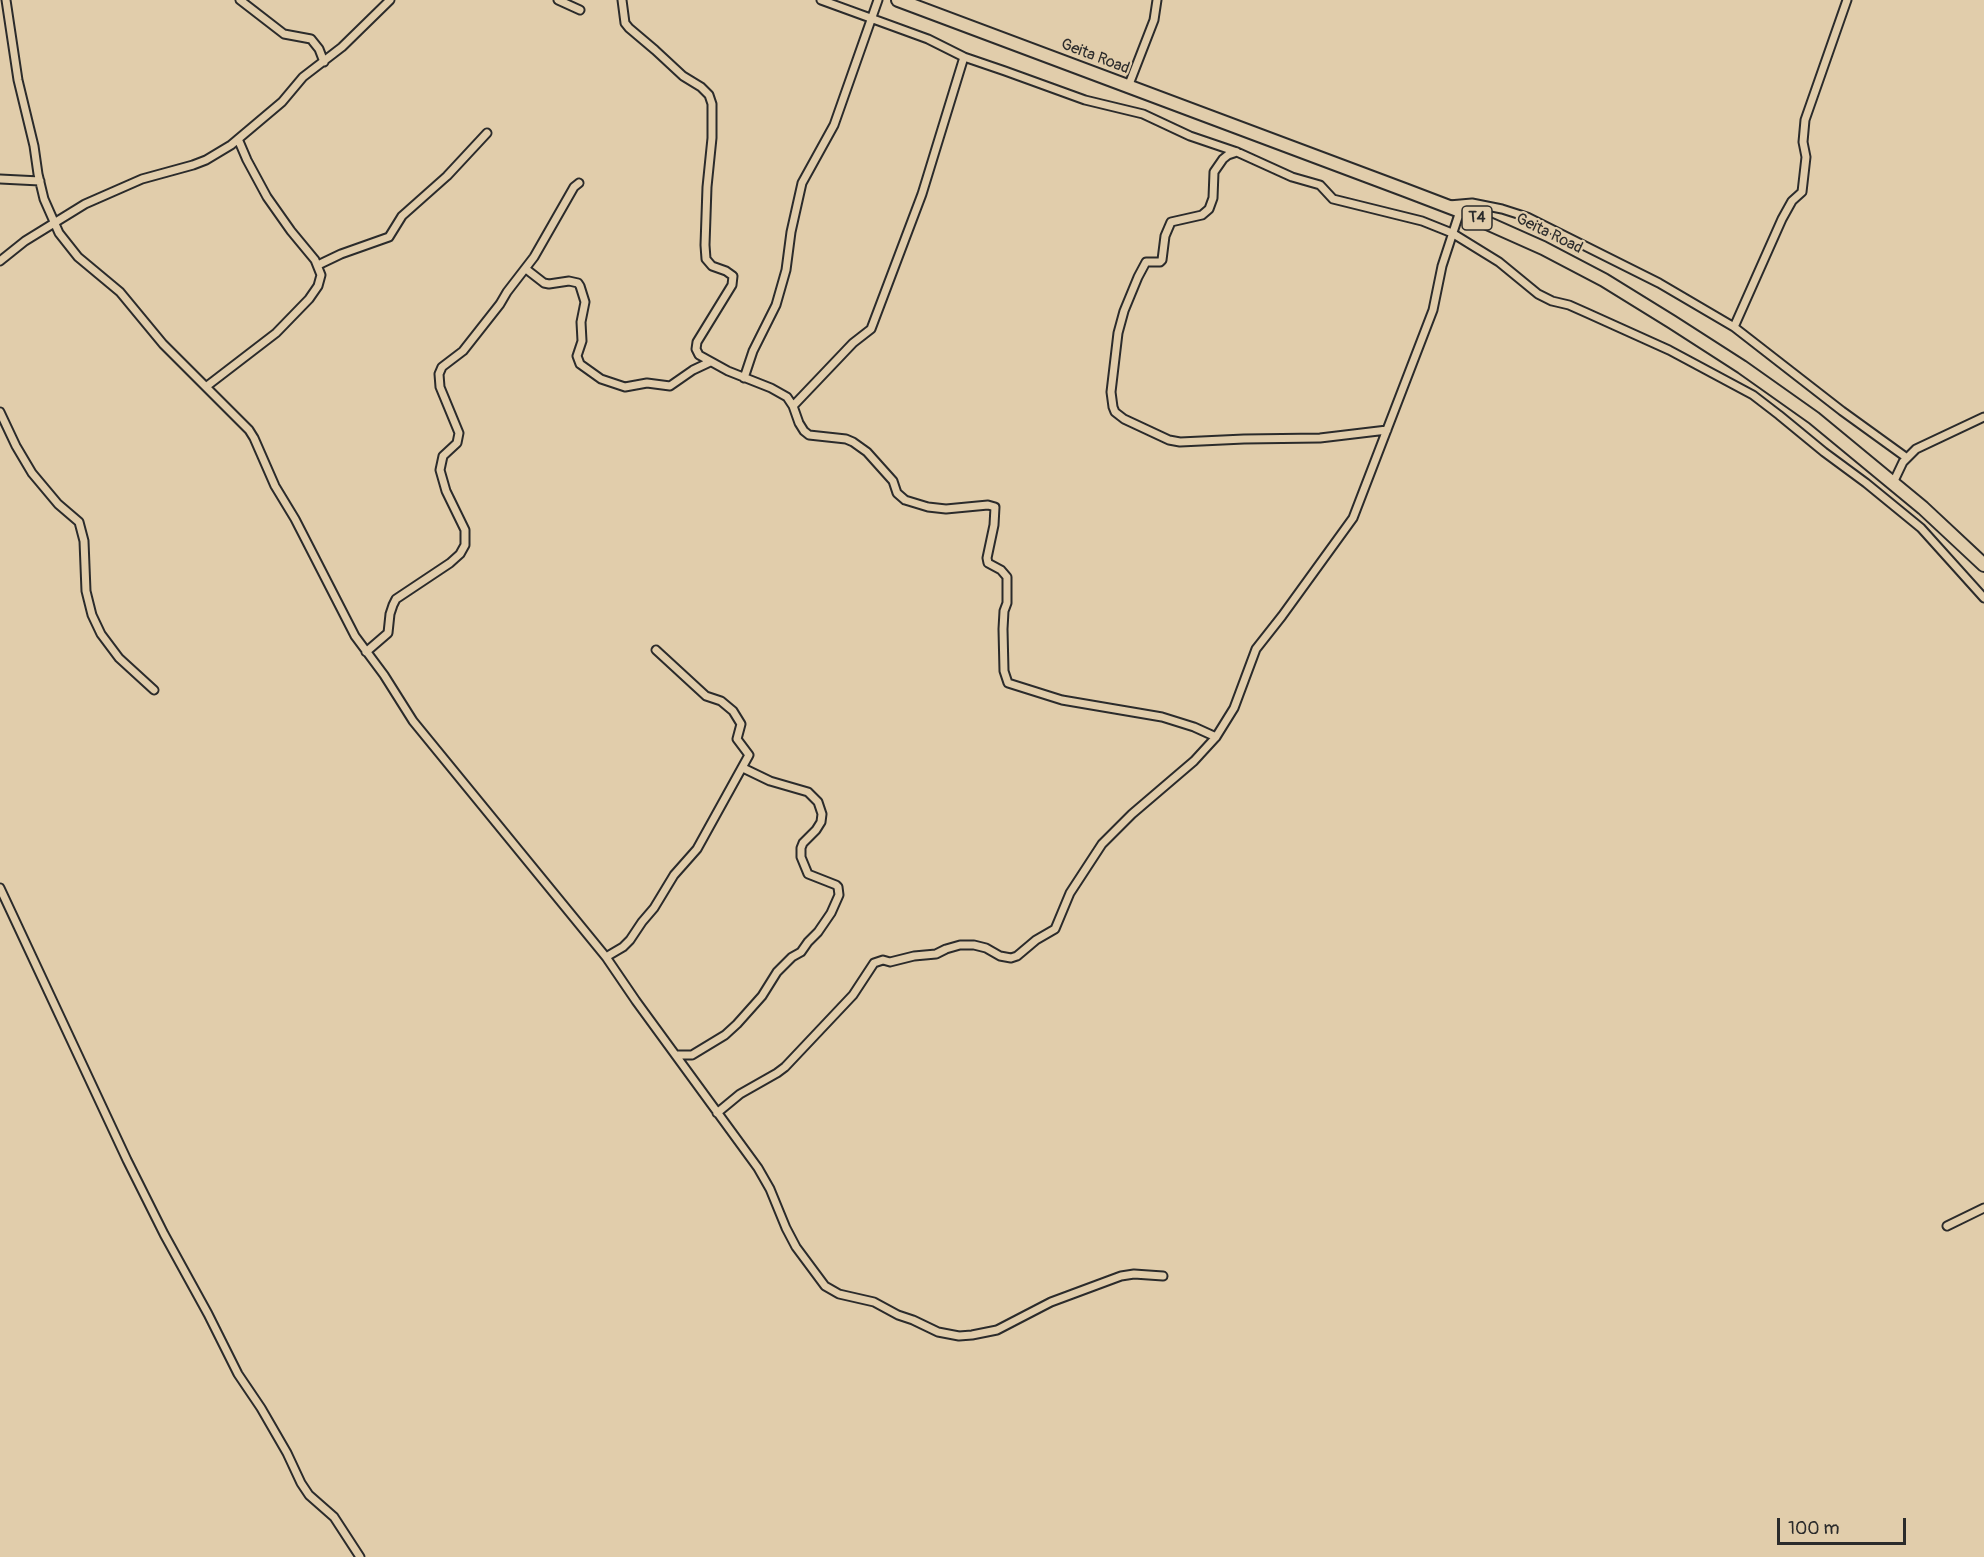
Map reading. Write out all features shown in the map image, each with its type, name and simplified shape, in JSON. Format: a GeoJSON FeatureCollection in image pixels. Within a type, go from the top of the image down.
{"type":"FeatureCollection","features":[{"type":"Feature","properties":{"kind":"highway","name":"Geita Road"},"geometry":{"type":"LineString","coordinates":[[898,0],[1445,205],[1553,253],[1604,280],[1672,322],[1742,367],[1814,418],[1923,508],[1984,565]]}},
{"type":"Feature","properties":{"kind":"street"},"geometry":{"type":"LineString","coordinates":[[6,0],[18,80],[44,199],[54,224],[66,244],[120,292],[164,344],[232,411],[254,438],[275,486],[295,519],[355,636],[392,687],[413,721],[606,957],[762,1175],[796,1247],[825,1286],[839,1294],[874,1302],[938,1332],[959,1335],[990,1332],[1051,1302],[1120,1276],[1134,1274],[1163,1276]]}},
{"type":"Feature","properties":{"kind":"street"},"geometry":{"type":"LineString","coordinates":[[240,0],[284,34],[310,39],[319,49],[324,62]]}},
{"type":"Feature","properties":{"kind":"street"},"geometry":{"type":"LineString","coordinates":[[0,261],[25,241],[98,197],[142,179],[199,163],[238,139],[277,108],[303,77],[324,62],[390,0]]}},
{"type":"Feature","properties":{"kind":"street"},"geometry":{"type":"LineString","coordinates":[[558,0],[579,10]]}},
{"type":"Feature","properties":{"kind":"street"},"geometry":{"type":"LineString","coordinates":[[622,0],[625,23],[629,28],[683,76],[701,87],[709,95],[712,104],[706,259],[712,266],[733,276],[732,285],[697,342],[696,349],[699,355],[787,397],[804,431],[817,437],[846,439],[853,442],[867,452],[893,481],[897,493],[905,500],[928,507],[946,509],[988,505],[995,507],[994,525],[987,558],[988,563],[1008,577],[1003,629],[1004,671],[1008,683],[1062,700],[1162,717],[1194,727],[1216,738]]}},
{"type":"Feature","properties":{"kind":"street"},"geometry":{"type":"LineString","coordinates":[[821,0],[928,39],[964,57],[1085,100],[1143,114],[1190,136],[1237,152],[1292,177],[1320,185],[1333,199],[1422,221],[1452,233],[1499,262],[1538,294],[1552,301],[1569,305],[1669,350],[1753,395],[1921,528],[1984,598]]}},
{"type":"Feature","properties":{"kind":"street"},"geometry":{"type":"LineString","coordinates":[[744,378],[753,351],[776,305],[786,270],[791,232],[802,183],[834,125],[878,0]]}},
{"type":"Feature","properties":{"kind":"street"},"geometry":{"type":"LineString","coordinates":[[1128,87],[1151,28],[1157,0]]}},
{"type":"Feature","properties":{"kind":"street"},"geometry":{"type":"LineString","coordinates":[[1734,327],[1782,219],[1792,201],[1802,192],[1806,157],[1803,142],[1805,120],[1847,0]]}},
{"type":"Feature","properties":{"kind":"street"},"geometry":{"type":"LineString","coordinates":[[793,406],[853,343],[871,329],[922,194],[964,57]]}},
{"type":"Feature","properties":{"kind":"street"},"geometry":{"type":"LineString","coordinates":[[318,265],[367,243],[389,237],[402,216],[447,176],[487,133]]}},
{"type":"Feature","properties":{"kind":"street"},"geometry":{"type":"LineString","coordinates":[[207,386],[276,333],[300,309],[321,281],[318,265],[267,197],[238,139]]}},
{"type":"Feature","properties":{"kind":"street"},"geometry":{"type":"LineString","coordinates":[[1237,152],[1223,159],[1214,172],[1212,203],[1209,209],[1202,215],[1171,222],[1165,236],[1162,260],[1146,262],[1138,277],[1118,333],[1111,392],[1115,412],[1124,419],[1169,440],[1180,442],[1320,438],[1387,430]]}},
{"type":"Feature","properties":{"kind":"street"},"geometry":{"type":"LineString","coordinates":[[0,179],[40,181]]}},
{"type":"Feature","properties":{"kind":"street"},"geometry":{"type":"LineString","coordinates":[[366,652],[388,633],[390,614],[396,599],[450,563],[460,554],[465,545],[465,530],[446,491],[440,470],[443,456],[457,443],[459,433],[440,387],[439,374],[442,367],[464,351],[526,269],[574,187],[579,183]]}},
{"type":"Feature","properties":{"kind":"street"},"geometry":{"type":"LineString","coordinates":[[1445,205],[1472,203],[1527,217],[1659,283],[1734,327],[1868,431],[1907,458]]}},
{"type":"Feature","properties":{"kind":"street"},"geometry":{"type":"LineString","coordinates":[[717,1113],[740,1094],[785,1067],[853,995],[874,963],[936,954],[960,945],[986,948],[1000,956],[1011,958],[1055,929],[1070,893],[1102,844],[1132,814],[1194,761],[1216,738],[1234,708],[1256,649],[1353,518],[1433,310],[1442,266],[1460,211]]}},
{"type":"Feature","properties":{"kind":"street"},"geometry":{"type":"LineString","coordinates":[[526,269],[544,283],[578,283],[585,302],[581,322],[582,341],[577,356],[580,364],[601,379],[625,387],[647,384],[670,386],[693,370],[710,362]]}},
{"type":"Feature","properties":{"kind":"street"},"geometry":{"type":"LineString","coordinates":[[0,412],[32,473],[58,504],[79,522],[84,541],[86,591],[92,615],[101,634],[119,658],[148,682],[154,690]]}},
{"type":"Feature","properties":{"kind":"street"},"geometry":{"type":"LineString","coordinates":[[1893,483],[1907,458],[1916,449],[1984,417]]}},
{"type":"Feature","properties":{"kind":"street"},"geometry":{"type":"LineString","coordinates":[[606,957],[630,940],[654,908],[667,884],[702,841],[749,755],[738,739],[740,720],[729,706],[706,696],[657,650]]}},
{"type":"Feature","properties":{"kind":"street"},"geometry":{"type":"LineString","coordinates":[[676,1055],[692,1056],[725,1035],[737,1024],[762,996],[777,972],[792,957],[801,952],[818,932],[831,913],[838,895],[836,885],[808,874],[801,857],[803,843],[821,822],[822,814],[818,802],[808,792],[770,781],[743,768]]}},
{"type":"Feature","properties":{"kind":"street"},"geometry":{"type":"LineString","coordinates":[[0,888],[127,1160],[238,1374],[287,1453],[300,1483],[309,1495],[334,1517],[360,1557]]}},
{"type":"Feature","properties":{"kind":"street"},"geometry":{"type":"LineString","coordinates":[[1947,1226],[1984,1208]]}}]}
